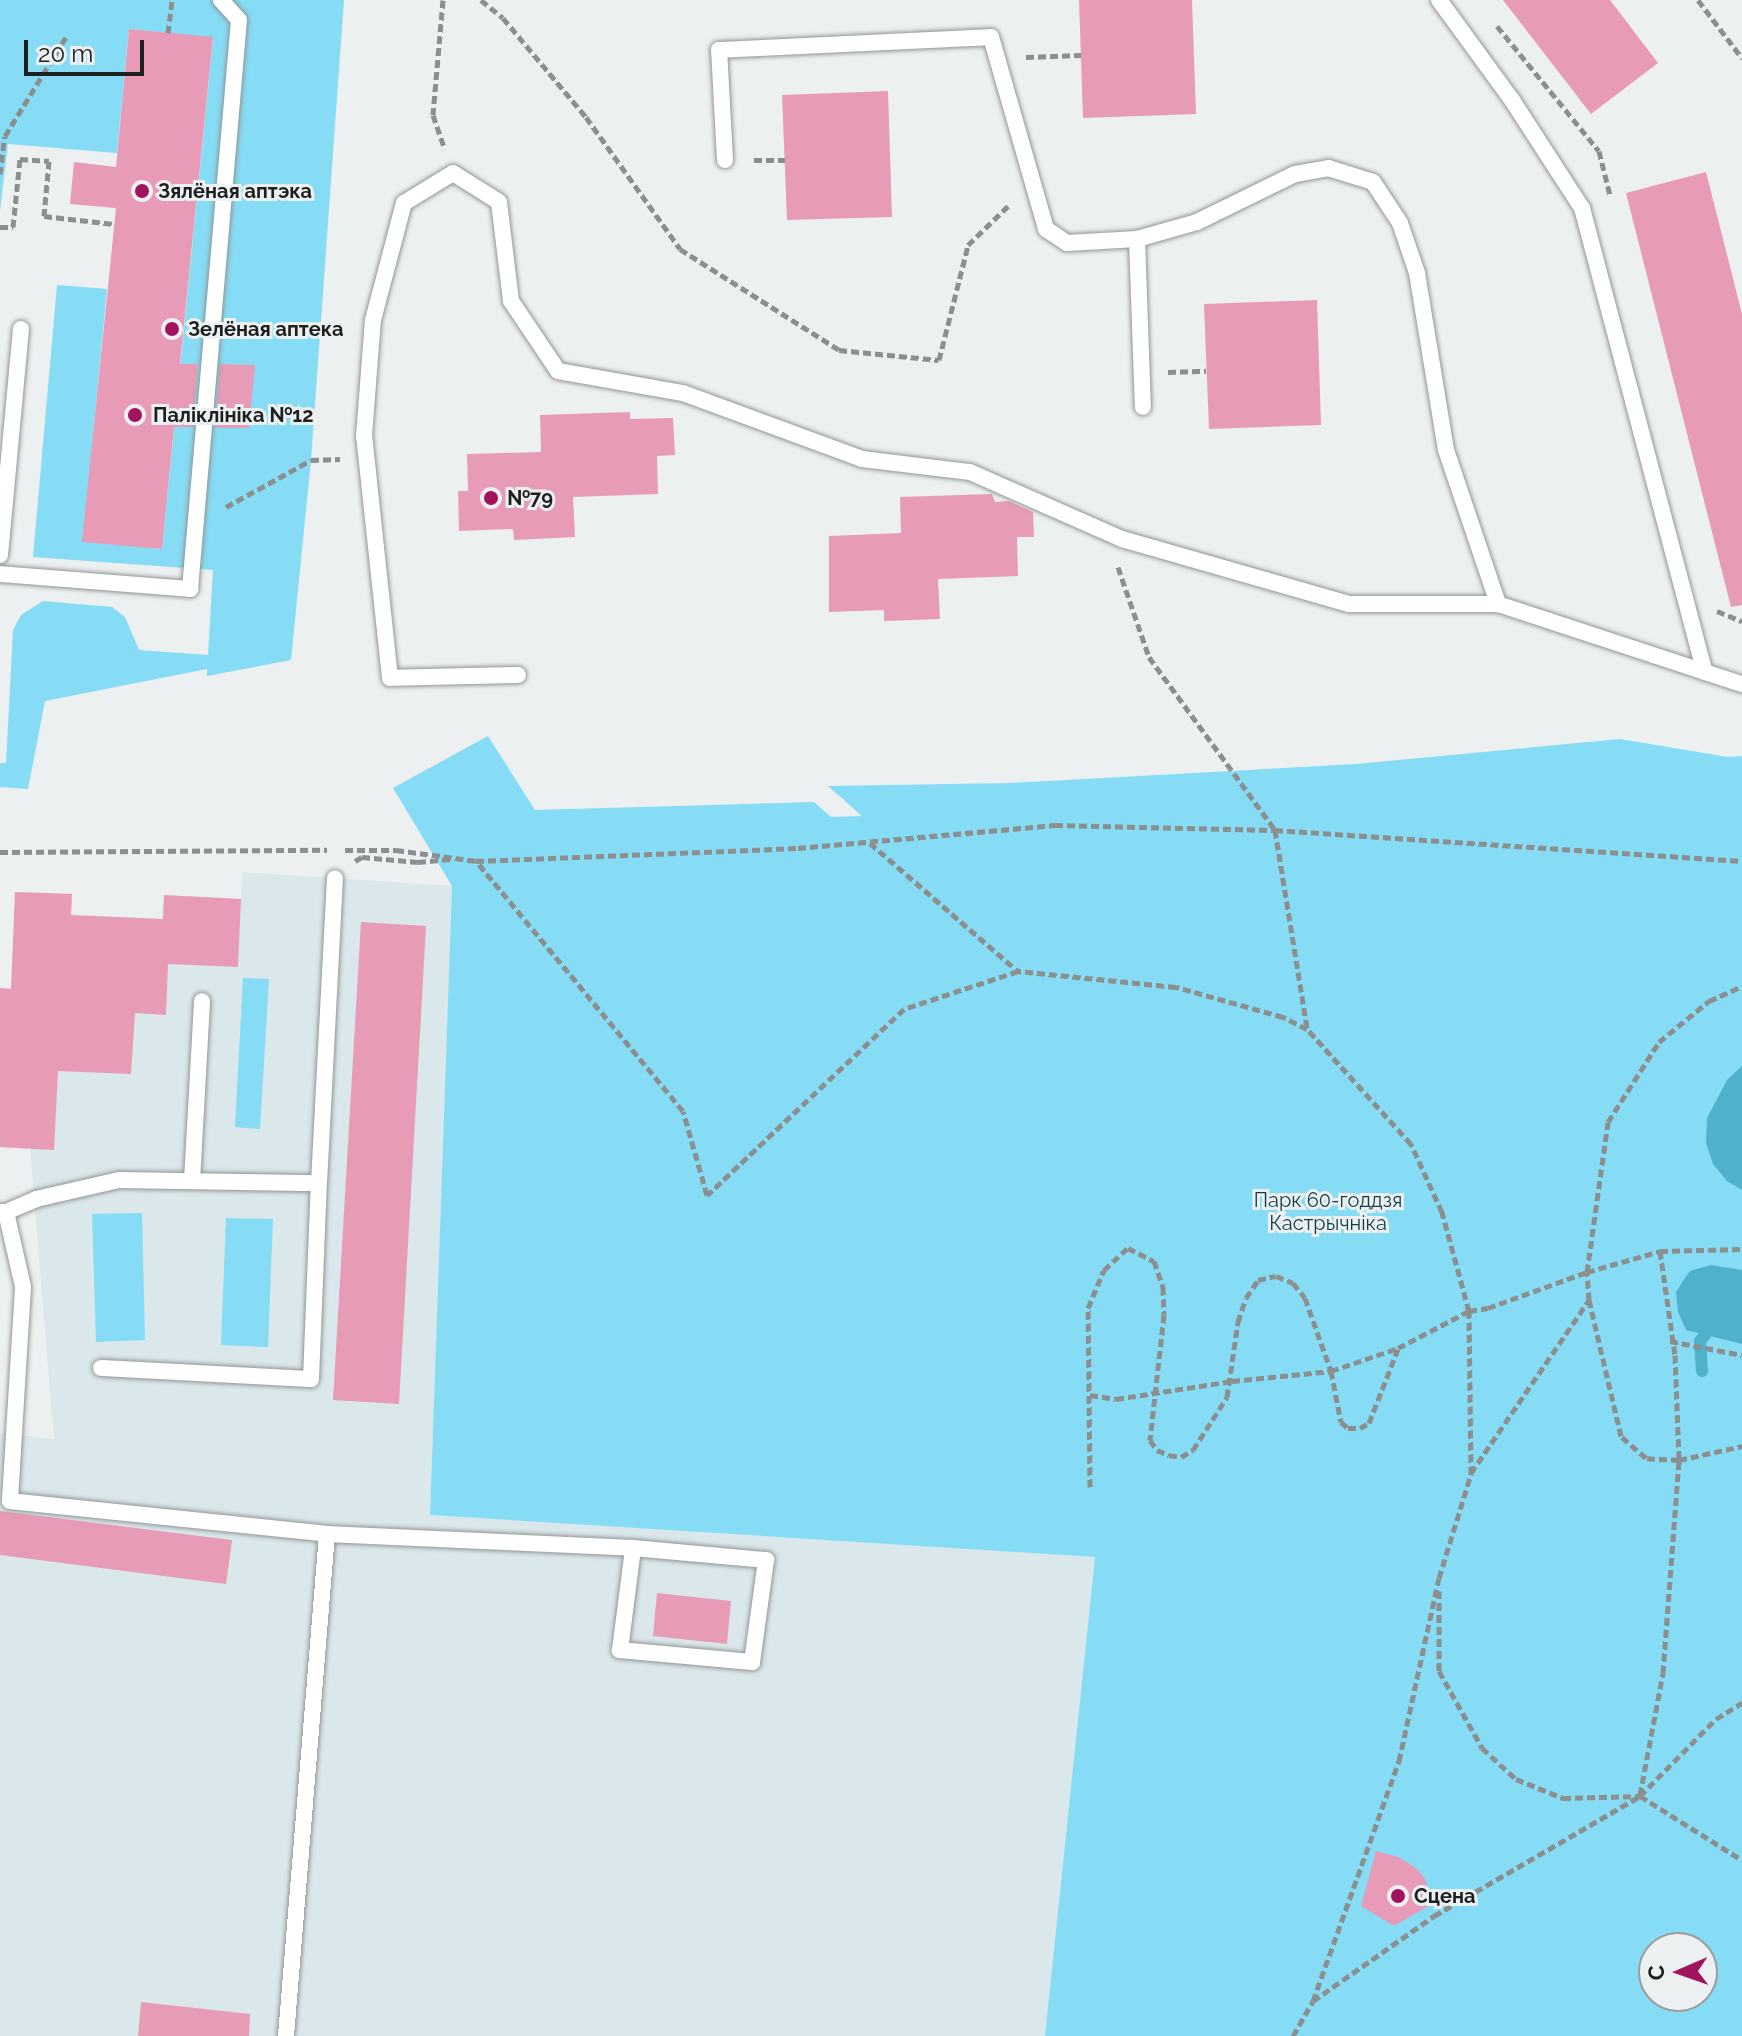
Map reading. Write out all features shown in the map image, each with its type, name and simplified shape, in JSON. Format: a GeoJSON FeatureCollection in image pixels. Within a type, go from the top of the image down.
{"type":"FeatureCollection","features":[{"type":"Feature","properties":{"kind":"lane"},"geometry":{"type":"LineString","coordinates":[[0,574],[190,589],[239,20],[221,0]]}},
{"type":"Feature","properties":{"kind":"lane"},"geometry":{"type":"LineString","coordinates":[[1439,0],[1512,100],[1582,208],[1705,672]]}},
{"type":"Feature","properties":{"kind":"lane"},"geometry":{"type":"LineString","coordinates":[[725,160],[719,50],[991,37],[1046,229],[1067,243],[1137,239],[1197,222],[1295,174],[1328,168],[1373,182],[1400,223],[1417,273],[1446,450],[1498,604]]}},
{"type":"Feature","properties":{"kind":"lane"},"geometry":{"type":"LineString","coordinates":[[518,675],[390,678],[364,436],[373,320],[404,203],[453,173],[499,202],[511,301],[558,371],[683,393],[862,459],[970,472],[1106,532],[1349,604],[1498,604],[1742,684]]}},
{"type":"Feature","properties":{"kind":"lane"},"geometry":{"type":"LineString","coordinates":[[1137,239],[1143,407]]}},
{"type":"Feature","properties":{"kind":"lane"},"geometry":{"type":"LineString","coordinates":[[0,555],[21,329]]}},
{"type":"Feature","properties":{"kind":"lane"},"geometry":{"type":"LineString","coordinates":[[101,1368],[311,1379],[335,878]]}},
{"type":"Feature","properties":{"kind":"lane"},"geometry":{"type":"LineString","coordinates":[[192,1181],[202,1001]]}},
{"type":"Feature","properties":{"kind":"lane"},"geometry":{"type":"LineString","coordinates":[[319,1183],[119,1180],[36,1199],[3,1212],[23,1287],[10,1501],[327,1534],[633,1548],[766,1560],[752,1662],[620,1650],[633,1548]]}},
{"type":"Feature","properties":{"kind":"lane"},"geometry":{"type":"LineString","coordinates":[[286,2036],[327,1534]]}},
{"type":"Feature","properties":{"kind":"path"},"geometry":{"type":"LineString","coordinates":[[168,33],[172,0]]}},
{"type":"Feature","properties":{"kind":"path"},"geometry":{"type":"LineString","coordinates":[[443,0],[433,115],[453,173]]}},
{"type":"Feature","properties":{"kind":"path"},"geometry":{"type":"LineString","coordinates":[[481,0],[503,18],[586,117],[680,249],[839,350],[939,360],[968,245],[1033,182]]}},
{"type":"Feature","properties":{"kind":"path"},"geometry":{"type":"LineString","coordinates":[[1698,0],[1742,58]]}},
{"type":"Feature","properties":{"kind":"path"},"geometry":{"type":"LineString","coordinates":[[0,174],[5,136],[66,37]]}},
{"type":"Feature","properties":{"kind":"path"},"geometry":{"type":"LineString","coordinates":[[1011,58],[1081,55]]}},
{"type":"Feature","properties":{"kind":"path"},"geometry":{"type":"LineString","coordinates":[[0,227],[13,227],[20,159],[49,161],[44,216],[114,224]]}},
{"type":"Feature","properties":{"kind":"path"},"geometry":{"type":"LineString","coordinates":[[1141,373],[1206,371]]}},
{"type":"Feature","properties":{"kind":"path"},"geometry":{"type":"LineString","coordinates":[[218,512],[311,460]]}},
{"type":"Feature","properties":{"kind":"path"},"geometry":{"type":"LineString","coordinates":[[1106,532],[1149,657],[1275,830],[1307,1029]]}},
{"type":"Feature","properties":{"kind":"path"},"geometry":{"type":"LineString","coordinates":[[335,878],[362,857],[418,862],[476,861],[870,843],[1055,825],[1275,830],[1742,861]]}},
{"type":"Feature","properties":{"kind":"path"},"geometry":{"type":"LineString","coordinates":[[870,843],[1018,971]]}},
{"type":"Feature","properties":{"kind":"path"},"geometry":{"type":"LineString","coordinates":[[0,852],[396,850],[476,861],[683,1111],[707,1195],[904,1009],[1018,971],[1176,987],[1283,1017],[1307,1029],[1411,1144],[1442,1212],[1469,1311],[1471,1474]]}},
{"type":"Feature","properties":{"kind":"path"},"geometry":{"type":"LineString","coordinates":[[1742,986],[1709,1001],[1659,1042],[1608,1122],[1587,1272],[1589,1300],[1621,1436],[1646,1458],[1679,1460],[1742,1446]]}},
{"type":"Feature","properties":{"kind":"path"},"geometry":{"type":"LineString","coordinates":[[1090,1487],[1088,1308],[1104,1270],[1128,1248],[1154,1261],[1163,1287],[1164,1315],[1150,1440],[1157,1450],[1181,1457],[1193,1450],[1227,1397],[1232,1381],[1238,1322],[1246,1298],[1258,1280],[1276,1276],[1293,1283],[1305,1298],[1331,1371],[1341,1422],[1348,1428],[1360,1428],[1375,1413],[1390,1363],[1398,1348]]}},
{"type":"Feature","properties":{"kind":"path"},"geometry":{"type":"LineString","coordinates":[[1090,1395],[1116,1399],[1232,1381],[1331,1371],[1398,1348],[1469,1311],[1488,1308],[1587,1272],[1660,1251],[1742,1249]]}},
{"type":"Feature","properties":{"kind":"path"},"geometry":{"type":"LineString","coordinates":[[1640,1796],[1663,1673],[1679,1460],[1675,1355],[1670,1341],[1660,1251]]}},
{"type":"Feature","properties":{"kind":"path"},"geometry":{"type":"LineString","coordinates":[[1293,2036],[1313,2001],[1399,1761],[1439,1578],[1471,1474],[1589,1300]]}},
{"type":"Feature","properties":{"kind":"path"},"geometry":{"type":"LineString","coordinates":[[1670,1341],[1742,1355]]}},
{"type":"Feature","properties":{"kind":"path"},"geometry":{"type":"LineString","coordinates":[[1439,1578],[1439,1671],[1482,1748],[1516,1779],[1563,1798],[1640,1796],[1742,1860]]}},
{"type":"Feature","properties":{"kind":"path"},"geometry":{"type":"LineString","coordinates":[[1313,2001],[1434,1916],[1640,1796],[1716,1719],[1742,1703]]}},
{"type":"Feature","properties":{"kind":"shaded area"},"geometry":{"type":"Polygon","coordinates":[[[242,872],[452,886],[430,1515],[1095,1557],[1045,2036],[0,2036],[0,1433],[54,1439],[30,1149],[0,1147],[0,988],[11,988],[15,892],[72,894],[71,915],[162,919],[164,895],[241,899],[242,872]]]}},
{"type":"Feature","properties":{"kind":"shaded area"},"geometry":{"type":"Polygon","coordinates":[[[1742,1066],[1742,1190],[1727,1181],[1713,1164],[1706,1143],[1707,1118],[1727,1080],[1742,1066]]]}},
{"type":"Feature","properties":{"kind":"shaded area"},"geometry":{"type":"Polygon","coordinates":[[[1711,1265],[1742,1270],[1742,1344],[1686,1330],[1678,1312],[1676,1292],[1690,1271],[1711,1265]]]}},
{"type":"Feature","properties":{"kind":"green space"},"geometry":{"type":"Polygon","coordinates":[[[0,0],[344,0],[311,460],[291,660],[207,676],[207,669],[45,701],[28,789],[0,787],[0,763],[6,763],[13,630],[21,615],[43,601],[112,607],[125,617],[139,650],[208,655],[213,570],[33,557],[57,285],[107,289],[83,541],[162,549],[213,38],[129,29],[117,153],[8,144],[0,211],[0,0]]]}},
{"type":"Feature","properties":{"kind":"green space","name":"Парк 60-годдзя Кастрычніка"},"geometry":{"type":"Polygon","coordinates":[[[488,736],[535,810],[814,802],[831,817],[862,816],[828,786],[1011,783],[1356,764],[1620,739],[1728,757],[1742,756],[1742,2036],[1045,2036],[1095,1557],[430,1515],[452,886],[393,788],[488,736]]]}},
{"type":"Feature","properties":{"kind":"green space"},"geometry":{"type":"Polygon","coordinates":[[[243,978],[269,979],[260,1129],[235,1127],[243,978]]]}},
{"type":"Feature","properties":{"kind":"green space"},"geometry":{"type":"Polygon","coordinates":[[[142,1213],[145,1340],[96,1342],[92,1214],[142,1213]]]}},
{"type":"Feature","properties":{"kind":"green space"},"geometry":{"type":"Polygon","coordinates":[[[226,1218],[273,1219],[268,1347],[221,1345],[226,1218]]]}},
{"type":"Feature","properties":{"kind":"building"},"geometry":{"type":"Polygon","coordinates":[[[1079,0],[1192,0],[1196,114],[1083,118],[1079,0]]]}},
{"type":"Feature","properties":{"kind":"building"},"geometry":{"type":"Polygon","coordinates":[[[1503,0],[1610,0],[1658,63],[1591,114],[1503,0]]]}},
{"type":"Feature","properties":{"kind":"building","name":"Паліклініка №12"},"geometry":{"type":"Polygon","coordinates":[[[129,29],[213,37],[180,364],[198,364],[193,427],[174,427],[162,549],[82,542],[116,208],[70,204],[74,162],[116,167],[129,29]]]}},
{"type":"Feature","properties":{"kind":"building"},"geometry":{"type":"Polygon","coordinates":[[[888,91],[892,217],[787,220],[782,95],[888,91]]]}},
{"type":"Feature","properties":{"kind":"building"},"geometry":{"type":"Polygon","coordinates":[[[1706,172],[1742,314],[1742,605],[1731,607],[1626,193],[1706,172]]]}},
{"type":"Feature","properties":{"kind":"building"},"geometry":{"type":"Polygon","coordinates":[[[1317,300],[1321,425],[1209,429],[1204,304],[1317,300]]]}},
{"type":"Feature","properties":{"kind":"building"},"geometry":{"type":"Polygon","coordinates":[[[220,364],[255,365],[249,428],[215,428],[220,364]]]}},
{"type":"Feature","properties":{"kind":"building"},"geometry":{"type":"Polygon","coordinates":[[[630,412],[630,419],[673,418],[675,455],[657,456],[658,494],[573,497],[575,537],[514,540],[513,529],[459,531],[458,491],[468,491],[467,454],[541,452],[540,415],[630,412]]]}},
{"type":"Feature","properties":{"kind":"building"},"geometry":{"type":"Polygon","coordinates":[[[992,494],[995,502],[1009,501],[1033,512],[1034,537],[1017,537],[1018,576],[938,579],[940,619],[884,621],[884,610],[829,612],[829,536],[901,533],[900,497],[992,494]]]}},
{"type":"Feature","properties":{"kind":"building"},"geometry":{"type":"Polygon","coordinates":[[[15,892],[72,894],[71,915],[163,919],[164,895],[241,899],[238,967],[168,964],[166,1015],[135,1013],[131,1074],[58,1071],[54,1150],[0,1147],[0,988],[11,989],[15,892]]]}},
{"type":"Feature","properties":{"kind":"building"},"geometry":{"type":"Polygon","coordinates":[[[361,922],[426,926],[399,1404],[333,1400],[361,922]]]}},
{"type":"Feature","properties":{"kind":"building"},"geometry":{"type":"Polygon","coordinates":[[[0,1511],[232,1540],[226,1584],[0,1555],[0,1511]]]}},
{"type":"Feature","properties":{"kind":"building"},"geometry":{"type":"Polygon","coordinates":[[[657,1593],[731,1601],[727,1644],[653,1636],[657,1593]]]}},
{"type":"Feature","properties":{"kind":"building","name":"Сцена"},"geometry":{"type":"Polygon","coordinates":[[[1376,1851],[1398,1857],[1416,1868],[1424,1877],[1434,1903],[1394,1926],[1361,1906],[1376,1851]]]}},
{"type":"Feature","properties":{"kind":"building"},"geometry":{"type":"Polygon","coordinates":[[[141,2002],[250,2014],[249,2036],[138,2036],[141,2002]]]}},
{"type":"Feature","properties":{"kind":"waterway"},"geometry":{"type":"LineString","coordinates":[[1702,1371],[1700,1341],[1705,1335]]}},
{"type":"Feature","properties":{"kind":"place","name":"Зялёная аптэка"},"geometry":{"type":"Point","coordinates":[142,191]}},
{"type":"Feature","properties":{"kind":"place","name":"Зелёная аптека"},"geometry":{"type":"Point","coordinates":[172,329]}},
{"type":"Feature","properties":{"kind":"place","name":"Паліклініка №12"},"geometry":{"type":"Point","coordinates":[135,415]}},
{"type":"Feature","properties":{"kind":"place","name":"№79"},"geometry":{"type":"Point","coordinates":[491,498]}},
{"type":"Feature","properties":{"kind":"place","name":"Сцена"},"geometry":{"type":"Point","coordinates":[1398,1896]}}]}
